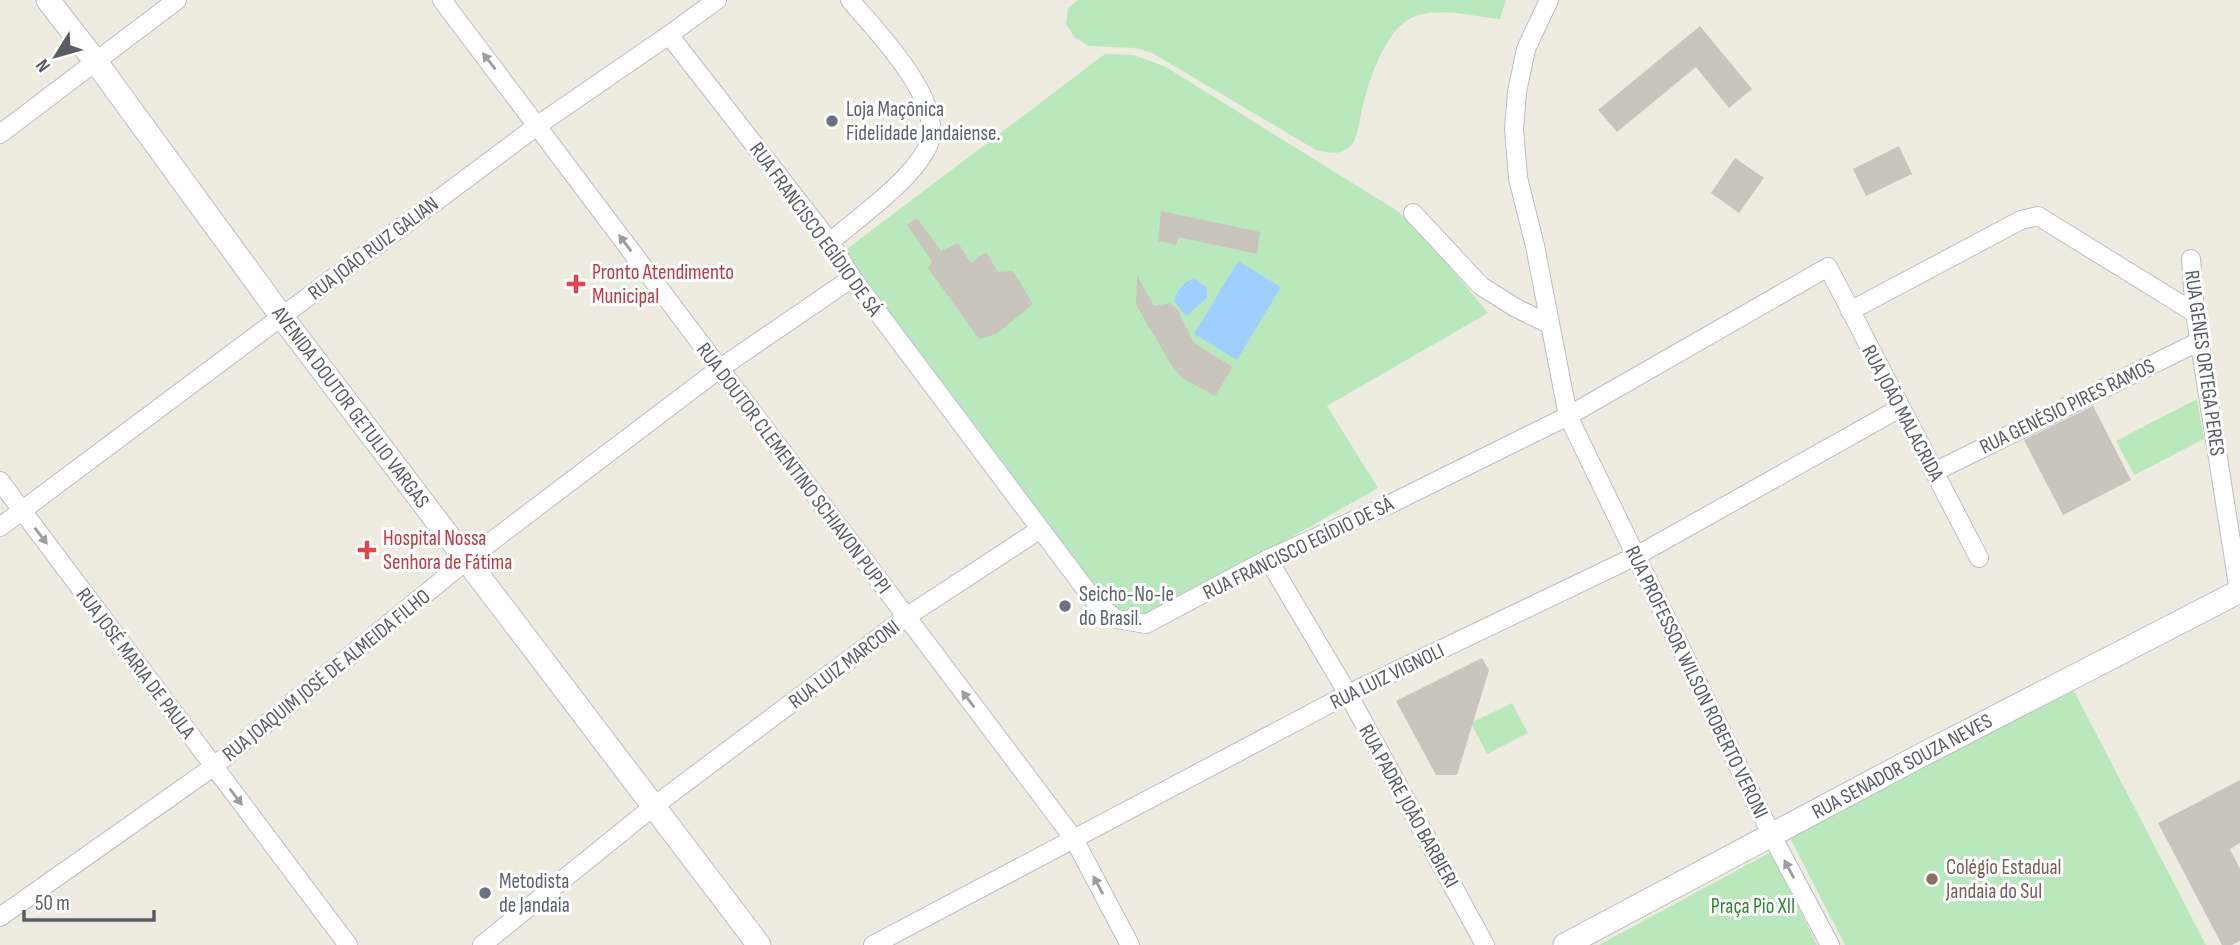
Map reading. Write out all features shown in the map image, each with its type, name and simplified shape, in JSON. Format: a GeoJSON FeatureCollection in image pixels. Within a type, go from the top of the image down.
{"type":"FeatureCollection","features":[{"type":"Feature","properties":{"kind":"street","name":"AVENIDA DOUTOR GETULIO VARGAS"},"geometry":{"type":"LineString","coordinates":[[48,0],[282,317],[760,945]]}},
{"type":"Feature","properties":{"kind":"street"},"geometry":{"type":"LineString","coordinates":[[0,134],[177,0]]}},
{"type":"Feature","properties":{"kind":"street","name":"RUA DOUTOR CLEMENTINO SCHIAVON PUPPI"},"geometry":{"type":"LineString","coordinates":[[442,0],[1074,839],[1130,945]]}},
{"type":"Feature","properties":{"kind":"street","name":"RUA JOÃO RUIZ GALIAN"},"geometry":{"type":"LineString","coordinates":[[0,527],[538,125],[717,0]]}},
{"type":"Feature","properties":{"kind":"street"},"geometry":{"type":"LineString","coordinates":[[830,242],[912,170],[928,147],[932,120],[922,94],[901,61],[850,0]]}},
{"type":"Feature","properties":{"kind":"street","name":"RUA PROFESSOR WILSON ROBERTO VERONI"},"geometry":{"type":"LineString","coordinates":[[1549,0],[1526,49],[1517,92],[1514,129],[1518,178],[1535,246],[1568,416],[1772,836],[1830,945]]}},
{"type":"Feature","properties":{"kind":"street","name":"RUA FRANCISCO EGÍDIO DE SÁ"},"geometry":{"type":"LineString","coordinates":[[669,36],[830,242],[852,278],[1039,530],[1096,603],[1116,620],[1146,624],[1269,559],[1388,505],[1568,416],[1828,267]]}},
{"type":"Feature","properties":{"kind":"street"},"geometry":{"type":"LineString","coordinates":[[1413,213],[1481,286],[1516,308],[1549,324]]}},
{"type":"Feature","properties":{"kind":"street"},"geometry":{"type":"LineString","coordinates":[[1850,311],[2021,220],[2038,216],[2195,313]]}},
{"type":"Feature","properties":{"kind":"street","name":"RUA GENES ORTEGA PERES"},"geometry":{"type":"LineString","coordinates":[[2191,259],[2195,313],[2239,591]]}},
{"type":"Feature","properties":{"kind":"street","name":"RUA JOÃO MALACRIDA"},"geometry":{"type":"LineString","coordinates":[[1828,267],[1979,558]]}},
{"type":"Feature","properties":{"kind":"street","name":"RUA JOAQUIM JOSÉ DE ALMEIDA FILHO"},"geometry":{"type":"LineString","coordinates":[[0,917],[213,767],[467,560],[719,369],[852,278]]}},
{"type":"Feature","properties":{"kind":"street","name":"RUA GENÉSIO PIRES RAMOS"},"geometry":{"type":"LineString","coordinates":[[1934,471],[2200,341]]}},
{"type":"Feature","properties":{"kind":"street","name":"RUA LUIZ VIGNOLI"},"geometry":{"type":"LineString","coordinates":[[873,945],[1348,694],[1636,556],[1900,408]]}},
{"type":"Feature","properties":{"kind":"street","name":"RUA JOSÉ MARIA DE PAULA"},"geometry":{"type":"LineString","coordinates":[[0,481],[348,945]]}},
{"type":"Feature","properties":{"kind":"street","name":"RUA LUIZ MARCONI"},"geometry":{"type":"LineString","coordinates":[[482,945],[654,806],[906,617],[1039,530]]}},
{"type":"Feature","properties":{"kind":"street","name":"RUA PADRE JOÃO BARBIERI"},"geometry":{"type":"LineString","coordinates":[[1269,559],[1348,694],[1485,945]]}},
{"type":"Feature","properties":{"kind":"street","name":"RUA SENADOR SOUZA NEVES"},"geometry":{"type":"LineString","coordinates":[[1565,945],[2239,591]]}},
{"type":"Feature","properties":{"kind":"green space"},"geometry":{"type":"Polygon","coordinates":[[[1078,0],[1506,0],[1500,19],[1437,12],[1416,16],[1405,22],[1396,30],[1381,54],[1366,94],[1353,143],[1340,152],[1330,152],[1316,150],[1152,53],[1136,48],[1089,46],[1075,38],[1066,24],[1068,8],[1078,0]]]}},
{"type":"Feature","properties":{"kind":"green space"},"geometry":{"type":"Polygon","coordinates":[[[1105,54],[1134,55],[1166,67],[1399,212],[1431,244],[1488,313],[1327,406],[1378,488],[1151,617],[1118,612],[1098,596],[840,254],[1105,54]]]}},
{"type":"Feature","properties":{"kind":"green space"},"geometry":{"type":"Polygon","coordinates":[[[2197,399],[2204,439],[2134,475],[2116,441],[2197,399]]]}},
{"type":"Feature","properties":{"kind":"green space"},"geometry":{"type":"Polygon","coordinates":[[[2073,689],[2206,945],[1845,945],[1789,836],[2073,689]]]}},
{"type":"Feature","properties":{"kind":"green space"},"geometry":{"type":"Polygon","coordinates":[[[1512,703],[1528,733],[1487,754],[1471,723],[1512,703]]]}},
{"type":"Feature","properties":{"kind":"green space","name":"Praça Pio XII"},"geometry":{"type":"Polygon","coordinates":[[[1771,852],[1817,945],[1599,945],[1771,852]]]}},
{"type":"Feature","properties":{"kind":"water"},"geometry":{"type":"Polygon","coordinates":[[[1238,261],[1281,287],[1237,360],[1194,334],[1238,261]]]}},
{"type":"Feature","properties":{"kind":"water"},"geometry":{"type":"Polygon","coordinates":[[[1195,279],[1207,288],[1207,298],[1186,316],[1174,301],[1182,286],[1195,279]]]}},
{"type":"Feature","properties":{"kind":"building"},"geometry":{"type":"Polygon","coordinates":[[[1700,26],[1752,89],[1729,108],[1696,67],[1617,132],[1598,110],[1700,26]]]}},
{"type":"Feature","properties":{"kind":"building"},"geometry":{"type":"Polygon","coordinates":[[[1899,146],[1912,174],[1866,196],[1853,169],[1899,146]]]}},
{"type":"Feature","properties":{"kind":"building"},"geometry":{"type":"Polygon","coordinates":[[[1735,158],[1764,178],[1739,213],[1711,193],[1735,158]]]}},
{"type":"Feature","properties":{"kind":"building"},"geometry":{"type":"Polygon","coordinates":[[[1161,211],[1260,232],[1257,254],[1178,237],[1177,245],[1158,241],[1161,211]]]}},
{"type":"Feature","properties":{"kind":"building"},"geometry":{"type":"Polygon","coordinates":[[[917,218],[941,251],[958,243],[971,263],[986,252],[998,272],[1013,271],[1033,304],[996,334],[979,339],[928,268],[932,261],[907,225],[917,218]]]}},
{"type":"Feature","properties":{"kind":"building"},"geometry":{"type":"Polygon","coordinates":[[[1137,275],[1154,306],[1170,303],[1177,309],[1194,343],[1233,367],[1215,396],[1182,378],[1172,366],[1136,305],[1137,275]]]}},
{"type":"Feature","properties":{"kind":"building"},"geometry":{"type":"Polygon","coordinates":[[[2093,406],[2131,480],[2063,515],[2024,440],[2093,406]]]}},
{"type":"Feature","properties":{"kind":"building"},"geometry":{"type":"Polygon","coordinates":[[[1482,658],[1489,670],[1457,775],[1436,775],[1396,701],[1482,658]]]}},
{"type":"Feature","properties":{"kind":"building"},"geometry":{"type":"Polygon","coordinates":[[[2240,780],[2240,843],[2230,849],[2240,869],[2240,941],[2232,945],[2222,945],[2158,823],[2240,780]]]}},
{"type":"Feature","properties":{"kind":"place","name":"Loja Maçônica Fidelidade Jandaiense."},"geometry":{"type":"Point","coordinates":[832,121]}},
{"type":"Feature","properties":{"kind":"place","name":"Pronto Atendimento Municipal"},"geometry":{"type":"Point","coordinates":[576,284]}},
{"type":"Feature","properties":{"kind":"place","name":"Hospital Nossa Senhora de Fátima"},"geometry":{"type":"Point","coordinates":[367,550]}},
{"type":"Feature","properties":{"kind":"place","name":"Seicho-No-Ie do Brasil."},"geometry":{"type":"Point","coordinates":[1065,606]}},
{"type":"Feature","properties":{"kind":"place","name":"Colégio Estadual Jandaia do Sul"},"geometry":{"type":"Point","coordinates":[1932,879]}},
{"type":"Feature","properties":{"kind":"place","name":"Metodista de Jandaia"},"geometry":{"type":"Point","coordinates":[485,893]}}]}
